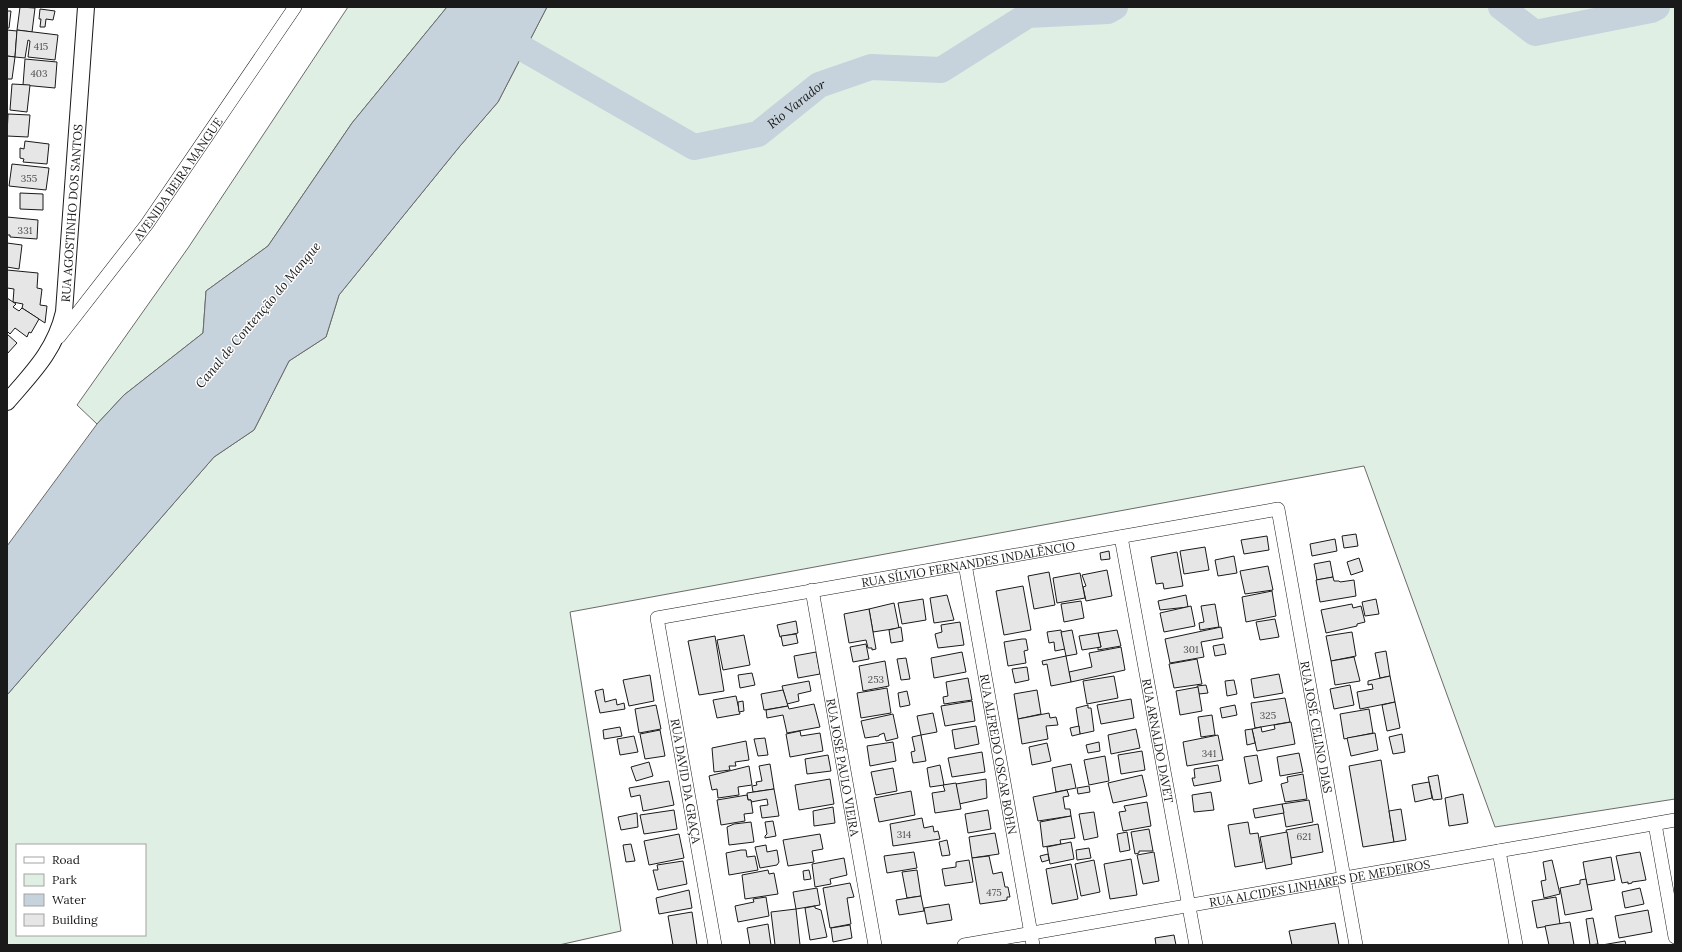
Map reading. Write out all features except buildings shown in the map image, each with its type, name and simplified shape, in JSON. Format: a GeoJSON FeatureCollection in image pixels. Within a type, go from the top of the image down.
{"type":"FeatureCollection","features":[{"type":"Feature","properties":{"kind":"street","name":"RUA AGOSTINHO DOS SANTOS"},"geometry":{"type":"LineString","coordinates":[[7,402],[44,359],[60,329],[64,312],[86,7]]}},
{"type":"Feature","properties":{"kind":"street","name":"AVENIDA BEIRA MANGUE"},"geometry":{"type":"LineString","coordinates":[[53,344],[147,224],[295,7]]}},
{"type":"Feature","properties":{"kind":"street","name":"RUA SÍLVIO FERNANDES INDALÊNCIO"},"geometry":{"type":"LineString","coordinates":[[657,618],[1278,509]]}},
{"type":"Feature","properties":{"kind":"street","name":"RUA JOSÉ CELINO DIAS"},"geometry":{"type":"LineString","coordinates":[[1278,509],[1356,945]]}},
{"type":"Feature","properties":{"kind":"street","name":"RUA ARNALDO DAVET"},"geometry":{"type":"LineString","coordinates":[[1121,537],[1196,945]]}},
{"type":"Feature","properties":{"kind":"street","name":"RUA ALFREDO OSCAR BOHN"},"geometry":{"type":"LineString","coordinates":[[965,564],[1032,939]]}},
{"type":"Feature","properties":{"kind":"street","name":"RUA JOSÉ PAULO VIEIRA"},"geometry":{"type":"LineString","coordinates":[[812,590],[875,945]]}},
{"type":"Feature","properties":{"kind":"street","name":"RUA DAVID DA GRAÇA"},"geometry":{"type":"LineString","coordinates":[[657,618],[715,945]]}},
{"type":"Feature","properties":{"kind":"street","name":"RUA ALCIDES LINHARES DE MEDEIROS"},"geometry":{"type":"LineString","coordinates":[[964,945],[1032,939],[1188,906],[1675,820]]}},
{"type":"Feature","properties":{"kind":"street"},"geometry":{"type":"LineString","coordinates":[[1655,824],[1675,937]]}},
{"type":"Feature","properties":{"kind":"street"},"geometry":{"type":"LineString","coordinates":[[1499,851],[1516,945]]}},
{"type":"Feature","properties":{"kind":"green space"},"geometry":{"type":"Polygon","coordinates":[[[348,7],[447,7],[352,123],[268,246],[206,291],[203,333],[124,395],[97,424],[77,405],[188,248],[348,7]]]}},
{"type":"Feature","properties":{"kind":"green space"},"geometry":{"type":"Polygon","coordinates":[[[547,7],[1675,7],[1675,799],[1495,827],[1364,466],[570,612],[621,931],[559,945],[7,945],[7,695],[214,457],[254,430],[289,361],[326,337],[339,295],[460,146],[498,102],[547,7]]]}},
{"type":"Feature","properties":{"kind":"water","name":"Canal de Contenção do Mangue"},"geometry":{"type":"Polygon","coordinates":[[[447,7],[547,7],[498,102],[460,146],[339,295],[326,337],[289,361],[254,430],[214,457],[7,695],[7,546],[97,424],[124,395],[203,333],[206,291],[268,246],[352,123],[447,7]]]}},
{"type":"Feature","properties":{"kind":"waterway","name":"Rio Varador"},"geometry":{"type":"LineString","coordinates":[[494,32],[694,147],[758,134],[819,85],[871,67],[941,70],[1028,15],[1108,11],[1115,7]]}},
{"type":"Feature","properties":{"kind":"waterway","name":"Rio Varador"},"geometry":{"type":"LineString","coordinates":[[1501,7],[1535,33],[1651,10],[1657,7]]}}]}
